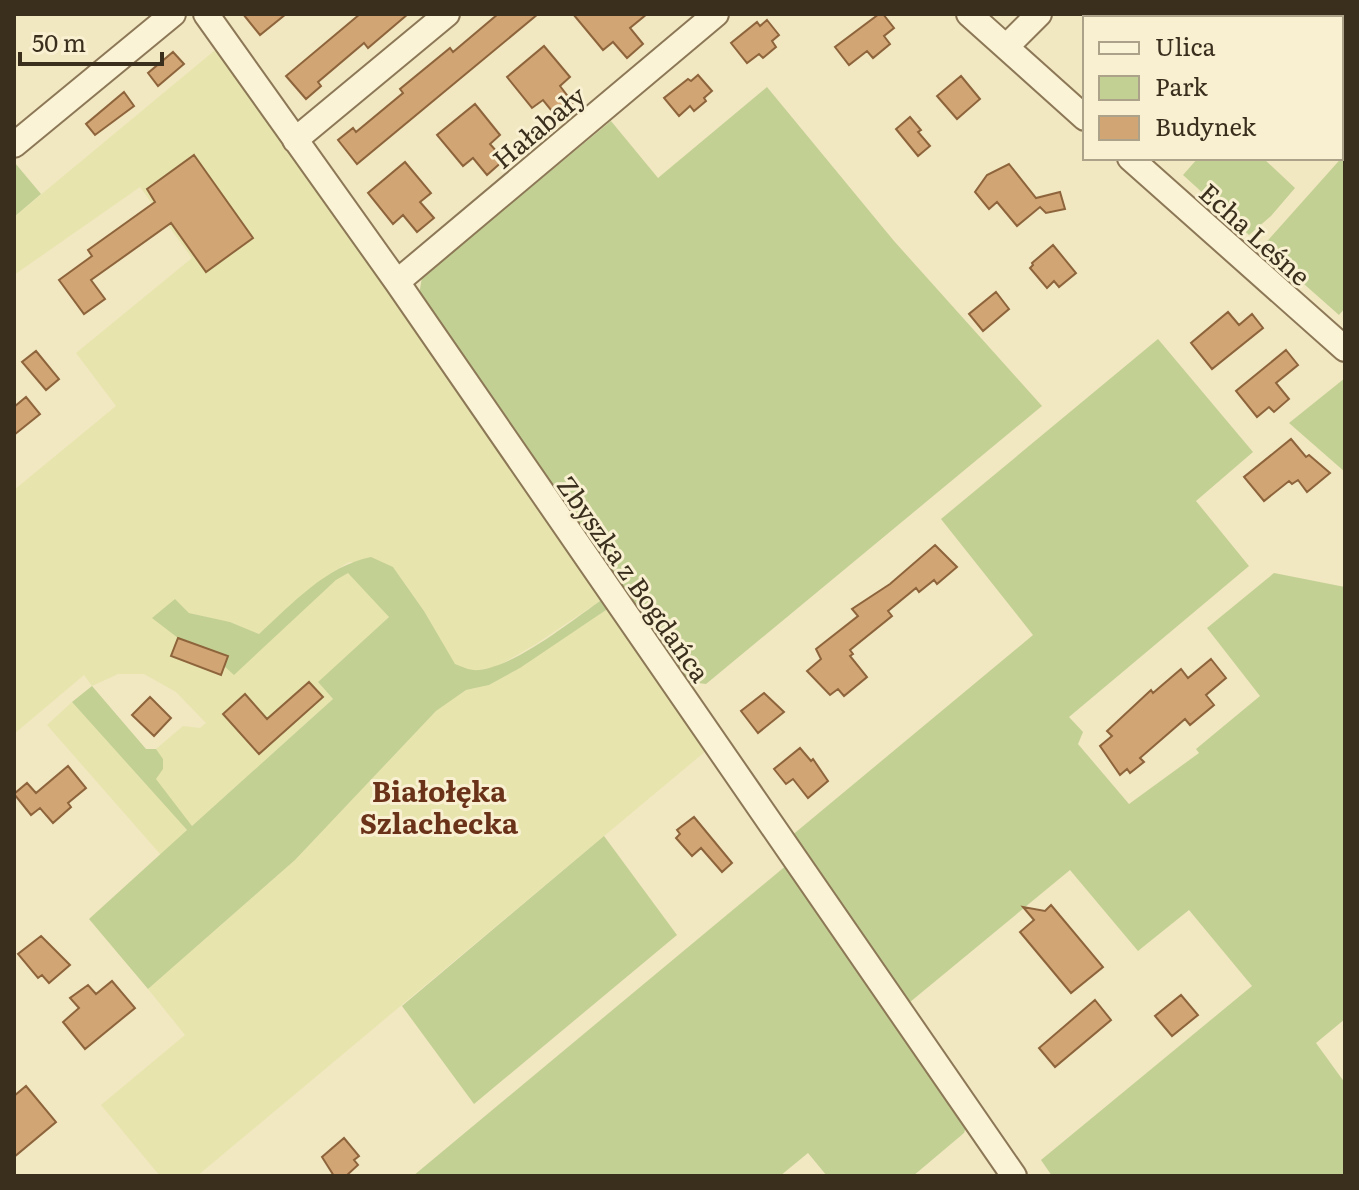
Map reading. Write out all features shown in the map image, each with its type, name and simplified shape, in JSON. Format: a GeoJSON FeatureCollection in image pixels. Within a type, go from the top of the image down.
{"type":"FeatureCollection","features":[{"type":"Feature","properties":{"kind":"street"},"geometry":{"type":"LineString","coordinates":[[14,145],[173,14]]}},
{"type":"Feature","properties":{"kind":"street","name":"Zbyszka z Bogdańca"},"geometry":{"type":"LineString","coordinates":[[206,14],[397,282],[1014,1176]]}},
{"type":"Feature","properties":{"kind":"street"},"geometry":{"type":"LineString","coordinates":[[295,140],[447,14]]}},
{"type":"Feature","properties":{"kind":"street","name":"Hałabały"},"geometry":{"type":"LineString","coordinates":[[397,282],[716,14]]}},
{"type":"Feature","properties":{"kind":"street"},"geometry":{"type":"LineString","coordinates":[[969,14],[1083,116]]}},
{"type":"Feature","properties":{"kind":"street"},"geometry":{"type":"LineString","coordinates":[[1006,47],[1039,14]]}},
{"type":"Feature","properties":{"kind":"street","name":"Echa Leśne"},"geometry":{"type":"LineString","coordinates":[[1132,160],[1345,349]]}},
{"type":"Feature","properties":{"kind":"shaded area"},"geometry":{"type":"Polygon","coordinates":[[[1123,14],[1327,14],[1325,16],[1123,14]]]}},
{"type":"Feature","properties":{"kind":"shaded area"},"geometry":{"type":"Polygon","coordinates":[[[220,46],[603,599],[498,666],[475,671],[455,665],[424,611],[393,567],[349,562],[328,575],[259,634],[230,622],[189,613],[175,599],[228,656],[234,674],[336,580],[349,572],[389,617],[318,682],[333,699],[192,826],[155,778],[162,759],[156,749],[183,726],[200,728],[206,723],[176,692],[144,674],[118,674],[92,686],[84,675],[14,734],[14,490],[116,406],[76,353],[192,258],[140,187],[14,275],[14,217],[220,46]]]}},
{"type":"Feature","properties":{"kind":"shaded area"},"geometry":{"type":"Polygon","coordinates":[[[609,608],[707,750],[197,1176],[160,1176],[101,1105],[185,1035],[148,989],[295,860],[436,711],[466,690],[489,685],[520,668],[609,608]]]}},
{"type":"Feature","properties":{"kind":"shaded area"},"geometry":{"type":"Polygon","coordinates":[[[72,702],[187,830],[161,855],[47,725],[72,702]]]}},
{"type":"Feature","properties":{"kind":"green space"},"geometry":{"type":"Polygon","coordinates":[[[767,87],[894,241],[1042,406],[706,684],[683,681],[419,295],[422,277],[611,121],[658,178],[767,87]]]}},
{"type":"Feature","properties":{"kind":"green space"},"geometry":{"type":"Polygon","coordinates":[[[1345,154],[1345,308],[1339,315],[1262,247],[1340,160],[1343,160],[1345,154]]]}},
{"type":"Feature","properties":{"kind":"green space"},"geometry":{"type":"Polygon","coordinates":[[[1196,160],[1265,160],[1295,188],[1271,216],[1249,235],[1183,175],[1196,160]]]}},
{"type":"Feature","properties":{"kind":"green space"},"geometry":{"type":"Polygon","coordinates":[[[14,164],[41,194],[14,217],[14,164]]]}},
{"type":"Feature","properties":{"kind":"green space"},"geometry":{"type":"Polygon","coordinates":[[[1158,339],[1253,452],[1196,501],[1249,566],[1069,717],[1083,732],[1078,744],[1129,804],[1199,753],[1196,749],[1260,696],[1207,628],[1274,573],[1345,587],[1345,1019],[1316,1043],[1345,1083],[1345,1176],[1052,1176],[1041,1160],[1252,986],[1189,910],[1138,951],[1070,870],[904,1007],[790,837],[1033,635],[941,519],[1158,339]]]}},
{"type":"Feature","properties":{"kind":"green space"},"geometry":{"type":"Polygon","coordinates":[[[1345,378],[1345,472],[1289,423],[1345,378]]]}},
{"type":"Feature","properties":{"kind":"green space"},"geometry":{"type":"Polygon","coordinates":[[[371,557],[393,567],[424,611],[455,664],[470,669],[494,667],[526,652],[603,599],[609,608],[520,668],[489,685],[466,690],[436,711],[295,860],[148,989],[89,919],[187,830],[72,702],[92,686],[146,749],[156,749],[163,759],[163,769],[156,779],[192,826],[333,699],[318,682],[389,617],[348,573],[336,580],[234,675],[224,666],[227,656],[178,638],[152,618],[175,599],[189,613],[230,622],[259,634],[324,577],[371,557]]]}},
{"type":"Feature","properties":{"kind":"green space"},"geometry":{"type":"Polygon","coordinates":[[[604,836],[677,935],[474,1104],[402,1006],[604,836]]]}},
{"type":"Feature","properties":{"kind":"green space"},"geometry":{"type":"Polygon","coordinates":[[[788,864],[966,1127],[964,1133],[913,1176],[827,1176],[808,1153],[780,1176],[413,1176],[788,864]]]}},
{"type":"Feature","properties":{"kind":"building"},"geometry":{"type":"Polygon","coordinates":[[[243,14],[286,14],[260,35],[243,14]]]}},
{"type":"Feature","properties":{"kind":"building"},"geometry":{"type":"Polygon","coordinates":[[[360,14],[408,14],[368,48],[364,43],[318,82],[321,86],[306,99],[286,76],[360,14]]]}},
{"type":"Feature","properties":{"kind":"building"},"geometry":{"type":"Polygon","coordinates":[[[498,14],[538,14],[357,164],[338,140],[353,128],[356,132],[403,93],[400,89],[450,48],[453,52],[498,14]]]}},
{"type":"Feature","properties":{"kind":"building"},"geometry":{"type":"Polygon","coordinates":[[[573,14],[647,14],[630,28],[643,44],[627,58],[613,42],[603,50],[573,14]]]}},
{"type":"Feature","properties":{"kind":"building"},"geometry":{"type":"Polygon","coordinates":[[[883,14],[894,28],[884,36],[890,44],[873,58],[867,51],[849,65],[835,47],[883,14]]]}},
{"type":"Feature","properties":{"kind":"building"},"geometry":{"type":"Polygon","coordinates":[[[767,20],[779,35],[772,41],[776,47],[763,58],[759,54],[747,63],[731,43],[757,22],[760,26],[767,20]]]}},
{"type":"Feature","properties":{"kind":"building"},"geometry":{"type":"Polygon","coordinates":[[[544,46],[570,77],[560,86],[573,103],[556,116],[543,100],[532,108],[507,77],[544,46]]]}},
{"type":"Feature","properties":{"kind":"building"},"geometry":{"type":"Polygon","coordinates":[[[173,52],[184,64],[158,86],[148,73],[173,52]]]}},
{"type":"Feature","properties":{"kind":"building"},"geometry":{"type":"Polygon","coordinates":[[[698,75],[712,91],[694,111],[690,106],[679,116],[664,98],[698,75]]]}},
{"type":"Feature","properties":{"kind":"building"},"geometry":{"type":"Polygon","coordinates":[[[961,76],[980,99],[957,119],[937,96],[961,76]]]}},
{"type":"Feature","properties":{"kind":"building"},"geometry":{"type":"Polygon","coordinates":[[[124,92],[134,106],[95,135],[86,124],[124,92]]]}},
{"type":"Feature","properties":{"kind":"building"},"geometry":{"type":"Polygon","coordinates":[[[475,104],[500,135],[490,144],[504,160],[487,175],[473,158],[463,166],[437,135],[475,104]]]}},
{"type":"Feature","properties":{"kind":"building"},"geometry":{"type":"Polygon","coordinates":[[[910,117],[930,146],[918,156],[896,129],[910,117]]]}},
{"type":"Feature","properties":{"kind":"building"},"geometry":{"type":"Polygon","coordinates":[[[194,155],[253,238],[206,272],[171,223],[91,280],[105,299],[84,314],[59,280],[92,256],[88,250],[155,202],[147,189],[194,155]]]}},
{"type":"Feature","properties":{"kind":"building"},"geometry":{"type":"Polygon","coordinates":[[[405,162],[431,193],[420,202],[434,218],[417,232],[403,215],[393,224],[368,193],[405,162]]]}},
{"type":"Feature","properties":{"kind":"building"},"geometry":{"type":"Polygon","coordinates":[[[1009,164],[1036,198],[1060,192],[1065,209],[1046,213],[1040,207],[1017,226],[997,202],[989,209],[975,192],[987,175],[1009,164]]]}},
{"type":"Feature","properties":{"kind":"building"},"geometry":{"type":"Polygon","coordinates":[[[1053,245],[1076,273],[1059,287],[1054,281],[1047,288],[1030,268],[1053,245]]]}},
{"type":"Feature","properties":{"kind":"building"},"geometry":{"type":"Polygon","coordinates":[[[996,292],[1009,309],[983,331],[969,314],[996,292]]]}},
{"type":"Feature","properties":{"kind":"building"},"geometry":{"type":"Polygon","coordinates":[[[1228,312],[1239,325],[1252,314],[1263,328],[1212,369],[1191,343],[1228,312]]]}},
{"type":"Feature","properties":{"kind":"building"},"geometry":{"type":"Polygon","coordinates":[[[1286,350],[1298,365],[1276,383],[1289,399],[1274,412],[1269,407],[1257,417],[1236,391],[1286,350]]]}},
{"type":"Feature","properties":{"kind":"building"},"geometry":{"type":"Polygon","coordinates":[[[36,351],[59,379],[46,390],[22,362],[36,351]]]}},
{"type":"Feature","properties":{"kind":"building"},"geometry":{"type":"Polygon","coordinates":[[[26,397],[40,414],[14,435],[14,407],[26,397]]]}},
{"type":"Feature","properties":{"kind":"building"},"geometry":{"type":"Polygon","coordinates":[[[1291,439],[1306,457],[1309,455],[1330,473],[1307,492],[1298,480],[1292,484],[1289,481],[1264,501],[1244,477],[1291,439]]]}},
{"type":"Feature","properties":{"kind":"building"},"geometry":{"type":"Polygon","coordinates":[[[935,545],[957,567],[937,584],[934,580],[919,592],[916,588],[888,611],[892,616],[850,650],[853,654],[850,656],[867,677],[844,696],[838,689],[830,695],[807,671],[821,659],[816,649],[858,616],[852,609],[890,584],[935,545]]]}},
{"type":"Feature","properties":{"kind":"building"},"geometry":{"type":"Polygon","coordinates":[[[178,638],[228,656],[221,675],[171,656],[178,638]]]}},
{"type":"Feature","properties":{"kind":"building"},"geometry":{"type":"Polygon","coordinates":[[[1211,659],[1226,678],[1206,695],[1214,705],[1190,725],[1185,719],[1140,758],[1144,762],[1130,773],[1127,769],[1120,775],[1100,746],[1112,736],[1107,731],[1151,690],[1153,693],[1181,669],[1188,678],[1211,659]]]}},
{"type":"Feature","properties":{"kind":"building"},"geometry":{"type":"Polygon","coordinates":[[[309,682],[323,697],[259,754],[223,714],[245,694],[267,719],[309,682]]]}},
{"type":"Feature","properties":{"kind":"building"},"geometry":{"type":"Polygon","coordinates":[[[764,693],[784,712],[758,733],[741,711],[764,693]]]}},
{"type":"Feature","properties":{"kind":"building"},"geometry":{"type":"Polygon","coordinates":[[[150,697],[171,718],[154,736],[132,715],[150,697]]]}},
{"type":"Feature","properties":{"kind":"building"},"geometry":{"type":"Polygon","coordinates":[[[800,748],[811,761],[813,759],[828,781],[808,798],[793,779],[786,784],[774,769],[800,748]]]}},
{"type":"Feature","properties":{"kind":"building"},"geometry":{"type":"Polygon","coordinates":[[[68,766],[86,788],[68,803],[71,807],[53,823],[40,808],[31,815],[14,794],[27,783],[36,793],[68,766]]]}},
{"type":"Feature","properties":{"kind":"building"},"geometry":{"type":"Polygon","coordinates":[[[694,817],[732,863],[722,872],[701,848],[692,856],[676,838],[680,834],[677,830],[694,817]]]}},
{"type":"Feature","properties":{"kind":"building"},"geometry":{"type":"Polygon","coordinates":[[[1051,905],[1103,967],[1071,993],[1020,932],[1034,920],[1023,907],[1045,911],[1051,905]]]}},
{"type":"Feature","properties":{"kind":"building"},"geometry":{"type":"Polygon","coordinates":[[[41,936],[70,965],[49,983],[42,975],[38,978],[18,954],[41,936]]]}},
{"type":"Feature","properties":{"kind":"building"},"geometry":{"type":"Polygon","coordinates":[[[112,981],[135,1008],[85,1049],[63,1022],[79,1008],[70,998],[88,985],[96,994],[112,981]]]}},
{"type":"Feature","properties":{"kind":"building"},"geometry":{"type":"Polygon","coordinates":[[[1181,995],[1198,1015],[1172,1036],[1155,1016],[1181,995]]]}},
{"type":"Feature","properties":{"kind":"building"},"geometry":{"type":"Polygon","coordinates":[[[1095,1000],[1111,1020],[1055,1067],[1039,1048],[1095,1000]]]}},
{"type":"Feature","properties":{"kind":"building"},"geometry":{"type":"Polygon","coordinates":[[[26,1086],[56,1122],[14,1157],[14,1096],[26,1086]]]}},
{"type":"Feature","properties":{"kind":"building"},"geometry":{"type":"Polygon","coordinates":[[[344,1138],[359,1156],[354,1160],[358,1165],[346,1176],[334,1176],[322,1157],[344,1138]]]}},
{"type":"Feature","properties":{"kind":"district","name":"Białołęka Szlachecka"},"geometry":{"type":"Point","coordinates":[439,806]}}]}
